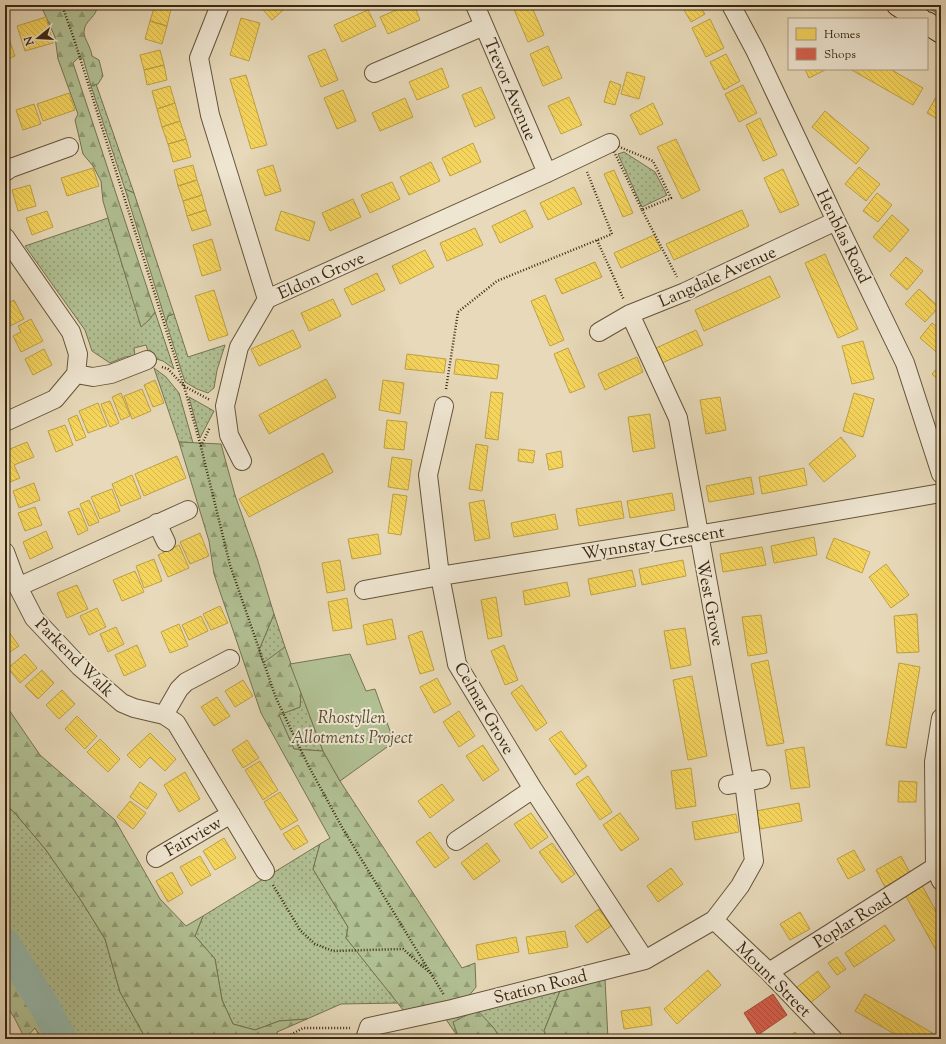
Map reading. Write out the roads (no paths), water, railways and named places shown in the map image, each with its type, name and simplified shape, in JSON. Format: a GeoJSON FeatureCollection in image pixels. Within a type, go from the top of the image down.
{"type":"FeatureCollection","features":[{"type":"Feature","properties":{"kind":"main road"},"geometry":{"type":"LineString","coordinates":[[898,5],[918,18]]}},
{"type":"Feature","properties":{"kind":"main road"},"geometry":{"type":"LineString","coordinates":[[928,24],[941,32]]}},
{"type":"Feature","properties":{"kind":"street","name":"Eldon Grove"},"geometry":{"type":"LineString","coordinates":[[220,5],[199,58],[210,115],[268,299],[610,143]]}},
{"type":"Feature","properties":{"kind":"street","name":"Trevor Avenue"},"geometry":{"type":"LineString","coordinates":[[475,5],[547,173]]}},
{"type":"Feature","properties":{"kind":"street","name":"Henblas Road"},"geometry":{"type":"LineString","coordinates":[[730,5],[755,50],[836,221],[906,363],[941,474]]}},
{"type":"Feature","properties":{"kind":"street"},"geometry":{"type":"LineString","coordinates":[[374,73],[484,26]]}},
{"type":"Feature","properties":{"kind":"street"},"geometry":{"type":"LineString","coordinates":[[5,172],[68,147]]}},
{"type":"Feature","properties":{"kind":"street","name":"Langdale Avenue"},"geometry":{"type":"LineString","coordinates":[[599,332],[630,314],[684,292],[836,221]]}},
{"type":"Feature","properties":{"kind":"street"},"geometry":{"type":"LineString","coordinates":[[5,237],[71,332],[78,354],[76,374],[55,399],[5,422]]}},
{"type":"Feature","properties":{"kind":"street"},"geometry":{"type":"LineString","coordinates":[[242,460],[229,435],[225,406],[239,347],[268,299]]}},
{"type":"Feature","properties":{"kind":"street","name":"West Grove"},"geometry":{"type":"LineString","coordinates":[[630,314],[678,418],[698,535],[745,782],[754,861],[740,886],[714,920]]}},
{"type":"Feature","properties":{"kind":"street"},"geometry":{"type":"LineString","coordinates":[[76,374],[93,377],[111,374],[147,360]]}},
{"type":"Feature","properties":{"kind":"street","name":"Celmar Grove"},"geometry":{"type":"LineString","coordinates":[[444,406],[428,475],[440,576],[457,664],[532,789],[645,960]]}},
{"type":"Feature","properties":{"kind":"street","name":"Wynnstay Crescent"},"geometry":{"type":"LineString","coordinates":[[364,590],[440,576],[698,535],[941,493]]}},
{"type":"Feature","properties":{"kind":"street"},"geometry":{"type":"LineString","coordinates":[[18,588],[188,510]]}},
{"type":"Feature","properties":{"kind":"street"},"geometry":{"type":"LineString","coordinates":[[157,523],[166,542]]}},
{"type":"Feature","properties":{"kind":"street","name":"Parkend Walk"},"geometry":{"type":"LineString","coordinates":[[5,552],[18,588],[34,618],[80,667],[122,703],[134,708],[164,715],[176,723],[265,870]]}},
{"type":"Feature","properties":{"kind":"street"},"geometry":{"type":"LineString","coordinates":[[164,715],[186,682],[230,659]]}},
{"type":"Feature","properties":{"kind":"street"},"geometry":{"type":"LineString","coordinates":[[938,874],[934,762],[941,718]]}},
{"type":"Feature","properties":{"kind":"street"},"geometry":{"type":"LineString","coordinates":[[456,841],[532,789]]}},
{"type":"Feature","properties":{"kind":"street","name":"Fairview"},"geometry":{"type":"LineString","coordinates":[[156,858],[231,814]]}},
{"type":"Feature","properties":{"kind":"street","name":"Poplar Road"},"geometry":{"type":"LineString","coordinates":[[769,972],[938,874]]}},
{"type":"Feature","properties":{"kind":"street","name":"Station Road"},"geometry":{"type":"LineString","coordinates":[[367,1033],[452,1009],[645,960],[714,920]]}},
{"type":"Feature","properties":{"kind":"street","name":"Mount Street"},"geometry":{"type":"LineString","coordinates":[[714,920],[769,972],[833,1039]]}},
{"type":"Feature","properties":{"kind":"waterway"},"geometry":{"type":"LineString","coordinates":[[5,943],[45,1007],[62,1039]]}},
{"type":"Feature","properties":{"kind":"park label","name":"Rhostyllen Allotments Project"},"geometry":{"type":"Point","coordinates":[352,727]}}]}
